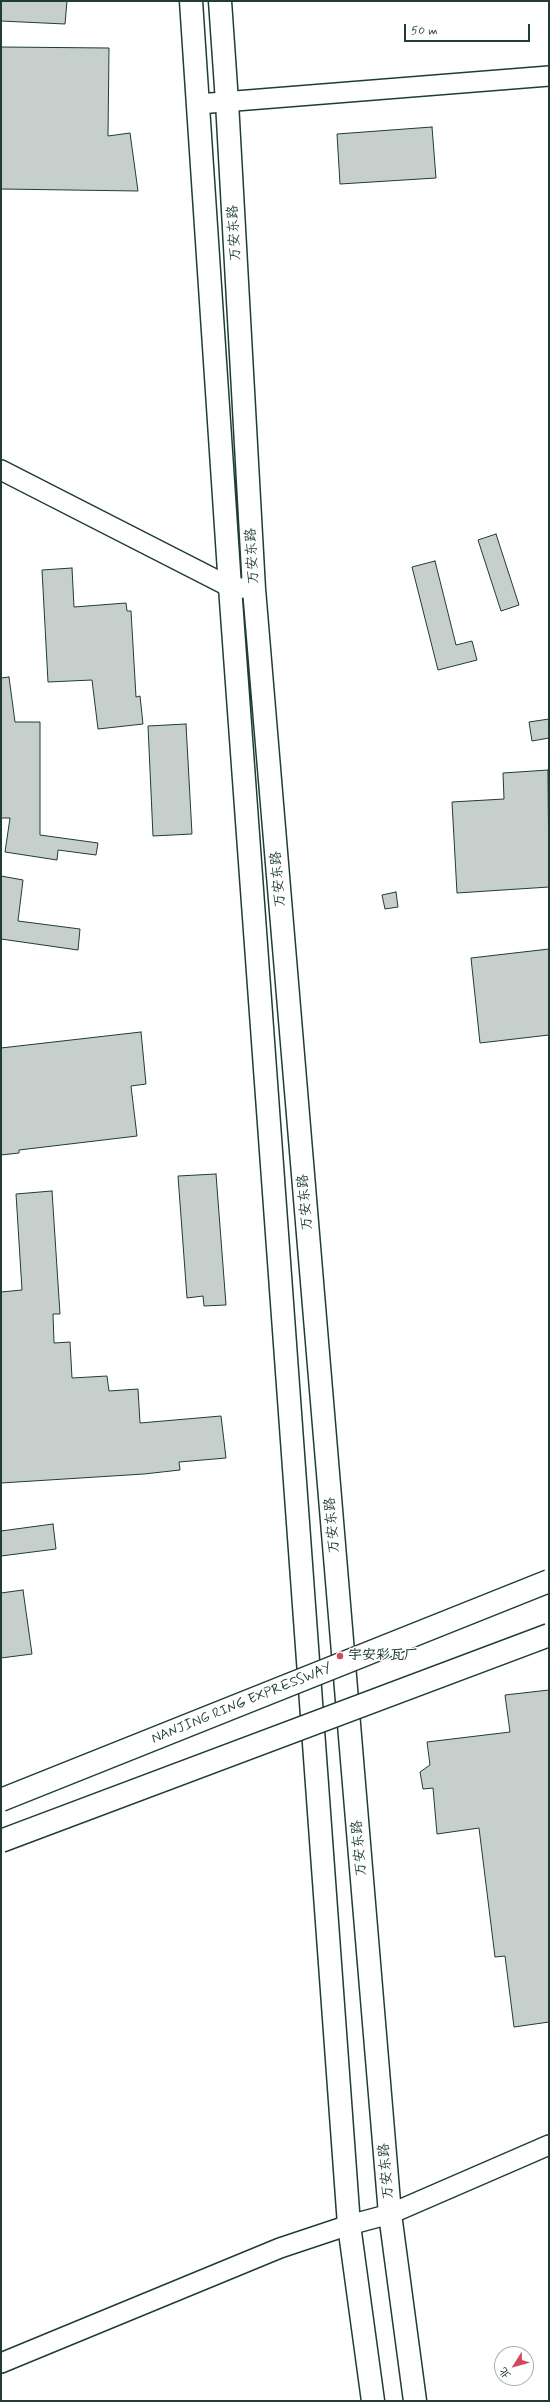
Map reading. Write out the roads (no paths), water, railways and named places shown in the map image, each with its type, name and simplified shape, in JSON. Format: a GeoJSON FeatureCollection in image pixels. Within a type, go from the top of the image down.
{"type":"FeatureCollection","features":[{"type":"Feature","properties":{"kind":"main road","name":"万安东路"},"geometry":{"type":"LineString","coordinates":[[191,1],[230,587],[349,2225],[373,2401]]}},
{"type":"Feature","properties":{"kind":"main road","name":"万安东路"},"geometry":{"type":"LineString","coordinates":[[220,1],[228,102],[254,589],[390,2214],[415,2401]]}},
{"type":"Feature","properties":{"kind":"main road","name":"NANJING RING EXPRESSWAY"},"geometry":{"type":"LineString","coordinates":[[1,1800],[549,1581]]}},
{"type":"Feature","properties":{"kind":"main road"},"geometry":{"type":"LineString","coordinates":[[1,1841],[549,1635]]}},
{"type":"Feature","properties":{"kind":"street"},"geometry":{"type":"LineString","coordinates":[[198,104],[549,76]]}},
{"type":"Feature","properties":{"kind":"street"},"geometry":{"type":"LineString","coordinates":[[1,470],[230,587],[254,589]]}},
{"type":"Feature","properties":{"kind":"street"},"geometry":{"type":"LineString","coordinates":[[1,2363],[203,2278],[280,2248],[349,2225],[390,2214],[549,2145]]}},
{"type":"Feature","properties":{"kind":"place","name":"宇安彩瓦厂"},"geometry":{"type":"Point","coordinates":[340,1656]}}]}
